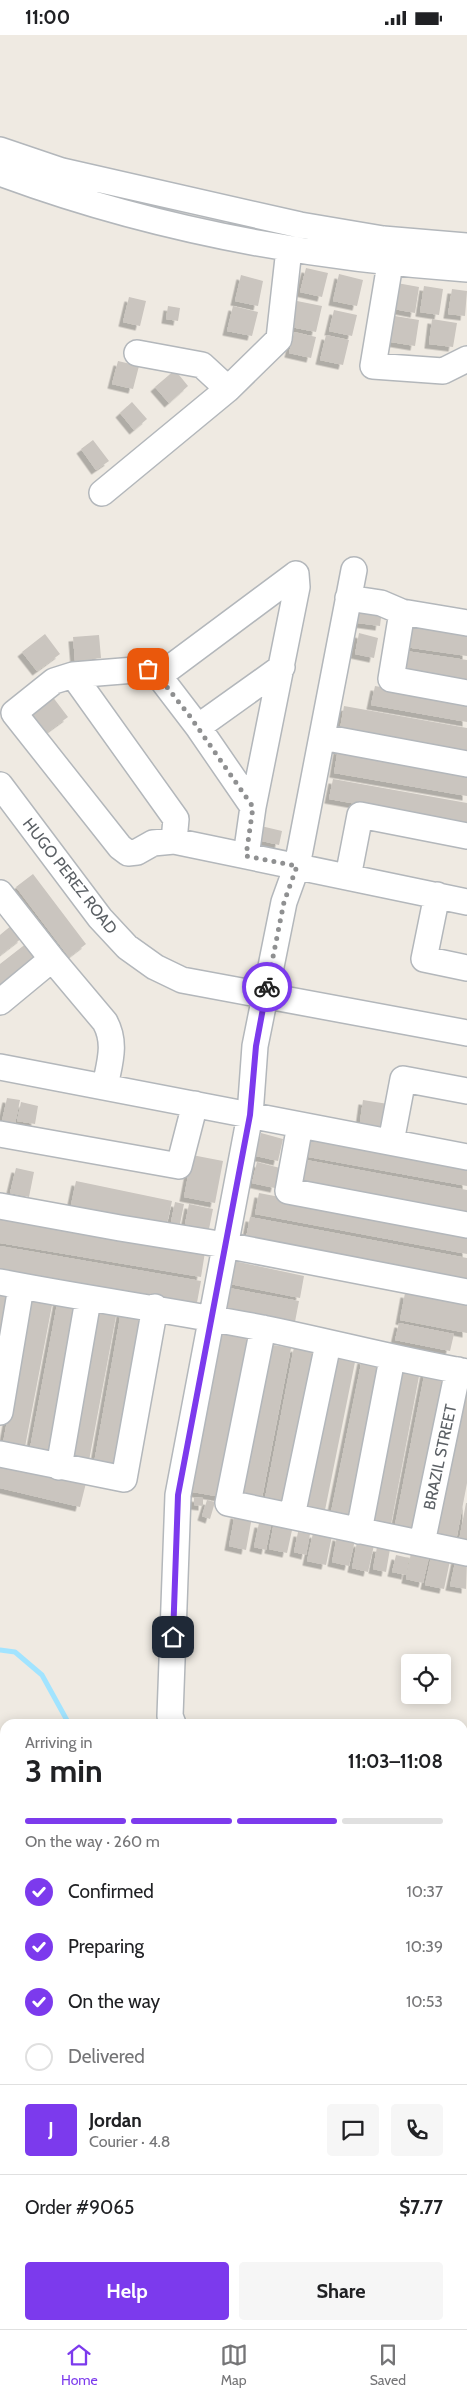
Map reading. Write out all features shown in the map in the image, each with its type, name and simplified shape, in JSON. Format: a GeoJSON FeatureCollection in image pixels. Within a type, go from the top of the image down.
{"type":"FeatureCollection","features":[{"type":"Feature","properties":{"kind":"street"},"geometry":{"type":"LineString","coordinates":[[0,150],[62,171],[300,225],[383,239],[467,246]]}},
{"type":"Feature","properties":{"kind":"street"},"geometry":{"type":"LineString","coordinates":[[0,173],[50,192],[126,215],[194,231],[289,249],[390,264],[467,269]]}},
{"type":"Feature","properties":{"kind":"street"},"geometry":{"type":"LineString","coordinates":[[102,493],[228,389],[279,339],[289,249]]}},
{"type":"Feature","properties":{"kind":"street"},"geometry":{"type":"LineString","coordinates":[[390,264],[373,366],[443,371],[467,359]]}},
{"type":"Feature","properties":{"kind":"street"},"geometry":{"type":"LineString","coordinates":[[138,353],[202,365],[228,389]]}},
{"type":"Feature","properties":{"kind":"street"},"geometry":{"type":"LineString","coordinates":[[171,1719],[178,1495],[250,1115],[270,1050],[272,997],[296,904],[297,866],[354,570]]}},
{"type":"Feature","properties":{"kind":"street"},"geometry":{"type":"LineString","coordinates":[[159,677],[296,574],[297,587],[253,807],[246,856]]}},
{"type":"Feature","properties":{"kind":"street"},"geometry":{"type":"LineString","coordinates":[[348,598],[382,603],[402,612],[467,623]]}},
{"type":"Feature","properties":{"kind":"street"},"geometry":{"type":"LineString","coordinates":[[402,612],[391,679],[467,693]]}},
{"type":"Feature","properties":{"kind":"street"},"geometry":{"type":"LineString","coordinates":[[198,727],[282,667]]}},
{"type":"Feature","properties":{"kind":"street"},"geometry":{"type":"LineString","coordinates":[[253,807],[198,727],[159,677],[148,669],[73,675],[54,681],[14,713],[128,853],[137,852],[153,843],[174,841],[467,902]]}},
{"type":"Feature","properties":{"kind":"street"},"geometry":{"type":"LineString","coordinates":[[73,675],[176,819],[174,841]]}},
{"type":"Feature","properties":{"kind":"street"},"geometry":{"type":"LineString","coordinates":[[322,737],[467,764]]}},
{"type":"Feature","properties":{"kind":"street","name":"HUGO PEREZ ROAD"},"geometry":{"type":"LineString","coordinates":[[0,785],[100,918],[127,947],[155,967],[182,980],[467,1033]]}},
{"type":"Feature","properties":{"kind":"street"},"geometry":{"type":"LineString","coordinates":[[348,877],[360,815],[467,836]]}},
{"type":"Feature","properties":{"kind":"street"},"geometry":{"type":"LineString","coordinates":[[437,895],[424,959],[467,967]]}},
{"type":"Feature","properties":{"kind":"street"},"geometry":{"type":"LineString","coordinates":[[3,903],[105,1022],[111,1032],[113,1046],[105,1087]]}},
{"type":"Feature","properties":{"kind":"street"},"geometry":{"type":"LineString","coordinates":[[0,1002],[52,959]]}},
{"type":"Feature","properties":{"kind":"street"},"geometry":{"type":"LineString","coordinates":[[0,1067],[467,1157]]}},
{"type":"Feature","properties":{"kind":"street"},"geometry":{"type":"LineString","coordinates":[[391,1142],[403,1079],[467,1091]]}},
{"type":"Feature","properties":{"kind":"street"},"geometry":{"type":"LineString","coordinates":[[0,1134],[179,1166],[195,1104]]}},
{"type":"Feature","properties":{"kind":"street"},"geometry":{"type":"LineString","coordinates":[[300,1125],[288,1191],[467,1225]]}},
{"type":"Feature","properties":{"kind":"street"},"geometry":{"type":"LineString","coordinates":[[0,1206],[226,1245],[467,1292]]}},
{"type":"Feature","properties":{"kind":"street"},"geometry":{"type":"LineString","coordinates":[[0,1412],[11,1284],[88,1299],[155,1307],[263,1328],[392,1359],[462,1371]]}},
{"type":"Feature","properties":{"kind":"street"},"geometry":{"type":"LineString","coordinates":[[58,1467],[88,1299]]}},
{"type":"Feature","properties":{"kind":"street"},"geometry":{"type":"LineString","coordinates":[[0,1454],[124,1479],[155,1307]]}},
{"type":"Feature","properties":{"kind":"street"},"geometry":{"type":"LineString","coordinates":[[263,1328],[228,1503],[467,1553]]}},
{"type":"Feature","properties":{"kind":"street"},"geometry":{"type":"LineString","coordinates":[[292,1516],[328,1344]]}},
{"type":"Feature","properties":{"kind":"street"},"geometry":{"type":"LineString","coordinates":[[360,1531],[392,1359]]}},
{"type":"Feature","properties":{"kind":"street","name":"BRAZIL STREET"},"geometry":{"type":"LineString","coordinates":[[422,1543],[462,1371]]}},
{"type":"Feature","properties":{"kind":"building"},"geometry":{"type":"Polygon","coordinates":[[[306,268],[328,273],[322,297],[300,292],[306,268]]]}},
{"type":"Feature","properties":{"kind":"building"},"geometry":{"type":"Polygon","coordinates":[[[339,274],[363,280],[357,306],[333,301],[339,274]]]}},
{"type":"Feature","properties":{"kind":"building"},"geometry":{"type":"Polygon","coordinates":[[[241,275],[263,281],[258,306],[235,301],[241,275]]]}},
{"type":"Feature","properties":{"kind":"building"},"geometry":{"type":"Polygon","coordinates":[[[397,283],[419,287],[415,313],[394,309],[397,283]]]}},
{"type":"Feature","properties":{"kind":"building"},"geometry":{"type":"Polygon","coordinates":[[[424,286],[443,289],[439,315],[420,312],[424,286]]]}},
{"type":"Feature","properties":{"kind":"building"},"geometry":{"type":"Polygon","coordinates":[[[452,289],[467,291],[465,316],[448,314],[452,289]]]}},
{"type":"Feature","properties":{"kind":"building"},"geometry":{"type":"Polygon","coordinates":[[[129,297],[146,301],[140,326],[123,322],[129,297]]]}},
{"type":"Feature","properties":{"kind":"building"},"geometry":{"type":"Polygon","coordinates":[[[297,301],[322,306],[316,332],[291,327],[297,301]]]}},
{"type":"Feature","properties":{"kind":"building"},"geometry":{"type":"Polygon","coordinates":[[[168,306],[180,308],[178,321],[166,319],[168,306]]]}},
{"type":"Feature","properties":{"kind":"building"},"geometry":{"type":"Polygon","coordinates":[[[233,306],[258,312],[252,336],[227,331],[233,306]]]}},
{"type":"Feature","properties":{"kind":"building"},"geometry":{"type":"Polygon","coordinates":[[[334,310],[357,315],[352,336],[329,331],[334,310]]]}},
{"type":"Feature","properties":{"kind":"building"},"geometry":{"type":"Polygon","coordinates":[[[395,316],[419,320],[415,346],[391,342],[395,316]]]}},
{"type":"Feature","properties":{"kind":"building"},"geometry":{"type":"Polygon","coordinates":[[[432,319],[457,323],[453,347],[429,344],[432,319]]]}},
{"type":"Feature","properties":{"kind":"building"},"geometry":{"type":"Polygon","coordinates":[[[294,332],[316,337],[311,358],[289,353],[294,332]]]}},
{"type":"Feature","properties":{"kind":"building"},"geometry":{"type":"Polygon","coordinates":[[[326,335],[349,340],[343,365],[320,360],[326,335]]]}},
{"type":"Feature","properties":{"kind":"building"},"geometry":{"type":"Polygon","coordinates":[[[118,361],[139,366],[133,389],[112,384],[118,361]]]}},
{"type":"Feature","properties":{"kind":"building"},"geometry":{"type":"Polygon","coordinates":[[[175,370],[188,386],[169,403],[155,387],[175,370]]]}},
{"type":"Feature","properties":{"kind":"building"},"geometry":{"type":"Polygon","coordinates":[[[132,402],[147,419],[134,430],[120,413],[132,402]]]}},
{"type":"Feature","properties":{"kind":"building"},"geometry":{"type":"Polygon","coordinates":[[[93,440],[109,461],[96,470],[81,449],[93,440]]]}},
{"type":"Feature","properties":{"kind":"building"},"geometry":{"type":"Polygon","coordinates":[[[361,606],[382,609],[380,626],[358,623],[361,606]]]}},
{"type":"Feature","properties":{"kind":"building"},"geometry":{"type":"Polygon","coordinates":[[[408,626],[467,634],[467,656],[405,647],[408,626]]]}},
{"type":"Feature","properties":{"kind":"building"},"geometry":{"type":"Polygon","coordinates":[[[359,633],[378,638],[374,658],[355,654],[359,633]]]}},
{"type":"Feature","properties":{"kind":"building"},"geometry":{"type":"Polygon","coordinates":[[[45,634],[60,654],[37,671],[22,652],[45,634]]]}},
{"type":"Feature","properties":{"kind":"building"},"geometry":{"type":"Polygon","coordinates":[[[99,635],[101,658],[75,661],[73,637],[99,635]]]}},
{"type":"Feature","properties":{"kind":"building"},"geometry":{"type":"Polygon","coordinates":[[[406,651],[467,660],[467,684],[402,675],[406,651]]]}},
{"type":"Feature","properties":{"kind":"building"},"geometry":{"type":"Polygon","coordinates":[[[375,686],[467,702],[467,722],[371,705],[375,686]]]}},
{"type":"Feature","properties":{"kind":"building"},"geometry":{"type":"Polygon","coordinates":[[[52,696],[68,717],[46,733],[31,712],[52,696]]]}},
{"type":"Feature","properties":{"kind":"building"},"geometry":{"type":"Polygon","coordinates":[[[344,706],[467,728],[467,751],[340,729],[344,706]]]}},
{"type":"Feature","properties":{"kind":"building"},"geometry":{"type":"Polygon","coordinates":[[[338,749],[467,771],[467,796],[334,773],[338,749]]]}},
{"type":"Feature","properties":{"kind":"building"},"geometry":{"type":"Polygon","coordinates":[[[333,779],[467,803],[467,824],[329,799],[333,779]]]}},
{"type":"Feature","properties":{"kind":"building"},"geometry":{"type":"Polygon","coordinates":[[[261,826],[282,831],[279,845],[258,840],[261,826]]]}},
{"type":"Feature","properties":{"kind":"building"},"geometry":{"type":"Polygon","coordinates":[[[33,874],[86,944],[69,957],[16,887],[33,874]]]}},
{"type":"Feature","properties":{"kind":"building"},"geometry":{"type":"Polygon","coordinates":[[[12,925],[22,938],[0,955],[0,935],[12,925]]]}},
{"type":"Feature","properties":{"kind":"building"},"geometry":{"type":"Polygon","coordinates":[[[27,943],[37,957],[0,985],[0,964],[27,943]]]}},
{"type":"Feature","properties":{"kind":"building"},"geometry":{"type":"Polygon","coordinates":[[[7,1098],[20,1100],[15,1124],[2,1121],[7,1098]]]}},
{"type":"Feature","properties":{"kind":"building"},"geometry":{"type":"Polygon","coordinates":[[[363,1100],[388,1104],[381,1132],[359,1129],[363,1100]]]}},
{"type":"Feature","properties":{"kind":"building"},"geometry":{"type":"Polygon","coordinates":[[[21,1102],[38,1106],[35,1124],[17,1121],[21,1102]]]}},
{"type":"Feature","properties":{"kind":"building"},"geometry":{"type":"Polygon","coordinates":[[[261,1133],[283,1139],[278,1161],[256,1156],[261,1133]]]}},
{"type":"Feature","properties":{"kind":"building"},"geometry":{"type":"Polygon","coordinates":[[[307,1134],[467,1163],[467,1186],[303,1156],[307,1134]]]}},
{"type":"Feature","properties":{"kind":"building"},"geometry":{"type":"Polygon","coordinates":[[[192,1155],[223,1161],[215,1203],[184,1197],[192,1155]]]}},
{"type":"Feature","properties":{"kind":"building"},"geometry":{"type":"Polygon","coordinates":[[[301,1159],[467,1190],[467,1219],[296,1187],[301,1159]]]}},
{"type":"Feature","properties":{"kind":"building"},"geometry":{"type":"Polygon","coordinates":[[[257,1162],[280,1168],[275,1188],[252,1183],[257,1162]]]}},
{"type":"Feature","properties":{"kind":"building"},"geometry":{"type":"Polygon","coordinates":[[[16,1168],[34,1172],[29,1197],[10,1193],[16,1168]]]}},
{"type":"Feature","properties":{"kind":"building"},"geometry":{"type":"Polygon","coordinates":[[[76,1181],[172,1201],[167,1224],[71,1205],[76,1181]]]}},
{"type":"Feature","properties":{"kind":"building"},"geometry":{"type":"Polygon","coordinates":[[[259,1193],[467,1233],[467,1254],[255,1214],[259,1193]]]}},
{"type":"Feature","properties":{"kind":"building"},"geometry":{"type":"Polygon","coordinates":[[[175,1202],[184,1204],[180,1224],[171,1222],[175,1202]]]}},
{"type":"Feature","properties":{"kind":"building"},"geometry":{"type":"Polygon","coordinates":[[[189,1204],[213,1209],[209,1229],[185,1224],[189,1204]]]}},
{"type":"Feature","properties":{"kind":"building"},"geometry":{"type":"Polygon","coordinates":[[[250,1217],[467,1258],[467,1280],[246,1238],[250,1217]]]}},
{"type":"Feature","properties":{"kind":"building"},"geometry":{"type":"Polygon","coordinates":[[[0,1218],[205,1252],[201,1277],[0,1243],[0,1218]]]}},
{"type":"Feature","properties":{"kind":"building"},"geometry":{"type":"Polygon","coordinates":[[[0,1246],[201,1281],[196,1308],[0,1274],[0,1246]]]}},
{"type":"Feature","properties":{"kind":"building"},"geometry":{"type":"Polygon","coordinates":[[[234,1261],[304,1276],[300,1298],[230,1284],[234,1261]]]}},
{"type":"Feature","properties":{"kind":"building"},"geometry":{"type":"Polygon","coordinates":[[[0,1285],[15,1288],[0,1361],[0,1285]]]}},
{"type":"Feature","properties":{"kind":"building"},"geometry":{"type":"Polygon","coordinates":[[[229,1288],[299,1301],[294,1327],[224,1314],[229,1288]]]}},
{"type":"Feature","properties":{"kind":"building"},"geometry":{"type":"Polygon","coordinates":[[[405,1293],[467,1305],[467,1333],[400,1320],[405,1293]]]}},
{"type":"Feature","properties":{"kind":"building"},"geometry":{"type":"Polygon","coordinates":[[[30,1295],[53,1300],[25,1447],[3,1443],[30,1295]]]}},
{"type":"Feature","properties":{"kind":"building"},"geometry":{"type":"Polygon","coordinates":[[[58,1299],[79,1303],[51,1452],[30,1448],[58,1299]]]}},
{"type":"Feature","properties":{"kind":"building"},"geometry":{"type":"Polygon","coordinates":[[[94,1307],[117,1311],[88,1466],[66,1461],[94,1307]]]}},
{"type":"Feature","properties":{"kind":"building"},"geometry":{"type":"Polygon","coordinates":[[[121,1312],[142,1315],[114,1466],[94,1463],[121,1312]]]}},
{"type":"Feature","properties":{"kind":"building"},"geometry":{"type":"Polygon","coordinates":[[[221,1323],[256,1330],[221,1497],[187,1491],[221,1323]]]}},
{"type":"Feature","properties":{"kind":"building"},"geometry":{"type":"Polygon","coordinates":[[[399,1323],[454,1334],[450,1351],[395,1340],[399,1323]]]}},
{"type":"Feature","properties":{"kind":"building"},"geometry":{"type":"Polygon","coordinates":[[[267,1344],[291,1348],[262,1498],[239,1494],[267,1344]]]}},
{"type":"Feature","properties":{"kind":"building"},"geometry":{"type":"Polygon","coordinates":[[[294,1347],[315,1351],[287,1502],[265,1498],[294,1347]]]}},
{"type":"Feature","properties":{"kind":"building"},"geometry":{"type":"Polygon","coordinates":[[[336,1353],[356,1357],[324,1515],[304,1511],[336,1353]]]}},
{"type":"Feature","properties":{"kind":"building"},"geometry":{"type":"Polygon","coordinates":[[[362,1359],[381,1362],[348,1520],[330,1517],[362,1359]]]}},
{"type":"Feature","properties":{"kind":"building"},"geometry":{"type":"Polygon","coordinates":[[[397,1366],[420,1371],[390,1530],[366,1525],[397,1366]]]}},
{"type":"Feature","properties":{"kind":"building"},"geometry":{"type":"Polygon","coordinates":[[[425,1371],[447,1375],[416,1534],[394,1530],[425,1371]]]}},
{"type":"Feature","properties":{"kind":"building"},"geometry":{"type":"Polygon","coordinates":[[[467,1378],[467,1483],[456,1541],[432,1537],[467,1378]]]}},
{"type":"Feature","properties":{"kind":"building"},"geometry":{"type":"Polygon","coordinates":[[[0,1463],[86,1483],[80,1507],[0,1488],[0,1463]]]}},
{"type":"Feature","properties":{"kind":"building"},"geometry":{"type":"Polygon","coordinates":[[[194,1497],[203,1498],[203,1506],[194,1505],[194,1497]]]}},
{"type":"Feature","properties":{"kind":"building"},"geometry":{"type":"Polygon","coordinates":[[[207,1500],[215,1502],[210,1519],[202,1516],[207,1500]]]}},
{"type":"Feature","properties":{"kind":"building"},"geometry":{"type":"Polygon","coordinates":[[[467,1503],[467,1542],[459,1541],[467,1503]]]}},
{"type":"Feature","properties":{"kind":"building"},"geometry":{"type":"Polygon","coordinates":[[[235,1514],[252,1517],[246,1550],[229,1546],[235,1514]]]}},
{"type":"Feature","properties":{"kind":"building"},"geometry":{"type":"Polygon","coordinates":[[[275,1517],[294,1521],[287,1553],[269,1549],[275,1517]]]}},
{"type":"Feature","properties":{"kind":"building"},"geometry":{"type":"Polygon","coordinates":[[[259,1523],[271,1525],[266,1550],[254,1547],[259,1523]]]}},
{"type":"Feature","properties":{"kind":"building"},"geometry":{"type":"Polygon","coordinates":[[[298,1532],[310,1534],[306,1555],[294,1552],[298,1532]]]}},
{"type":"Feature","properties":{"kind":"building"},"geometry":{"type":"Polygon","coordinates":[[[313,1533],[332,1536],[326,1565],[307,1561],[313,1533]]]}},
{"type":"Feature","properties":{"kind":"building"},"geometry":{"type":"Polygon","coordinates":[[[337,1536],[355,1540],[349,1566],[332,1562],[337,1536]]]}},
{"type":"Feature","properties":{"kind":"building"},"geometry":{"type":"Polygon","coordinates":[[[357,1542],[374,1545],[368,1572],[352,1568],[357,1542]]]}},
{"type":"Feature","properties":{"kind":"building"},"geometry":{"type":"Polygon","coordinates":[[[377,1547],[390,1549],[386,1572],[373,1569],[377,1547]]]}},
{"type":"Feature","properties":{"kind":"building"},"geometry":{"type":"Polygon","coordinates":[[[432,1552],[451,1556],[444,1589],[425,1585],[432,1552]]]}},
{"type":"Feature","properties":{"kind":"building"},"geometry":{"type":"Polygon","coordinates":[[[411,1553],[429,1557],[423,1583],[406,1579],[411,1553]]]}},
{"type":"Feature","properties":{"kind":"building"},"geometry":{"type":"Polygon","coordinates":[[[396,1555],[409,1558],[406,1575],[392,1572],[396,1555]]]}},
{"type":"Feature","properties":{"kind":"building"},"geometry":{"type":"Polygon","coordinates":[[[456,1558],[467,1560],[466,1589],[450,1586],[456,1558]]]}},
{"type":"Feature","properties":{"kind":"waterway"},"geometry":{"type":"LineString","coordinates":[[0,1650],[15,1652],[42,1675],[66,1719]]}},
{"type":"Feature","properties":{"kind":"way so far"},"geometry":{"type":"LineString","coordinates":[[148,669],[159,677],[189,715],[253,807],[246,856],[297,866],[284,902],[267,987]]}},
{"type":"Feature","properties":{"kind":"route"},"geometry":{"type":"LineString","coordinates":[[173,1637],[178,1495],[250,1115],[256,1046],[267,987]]}}]}
